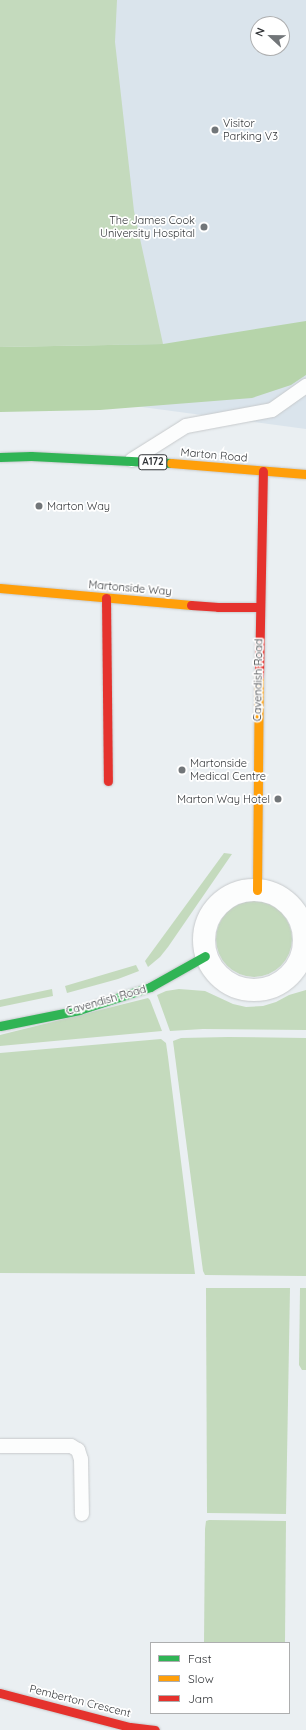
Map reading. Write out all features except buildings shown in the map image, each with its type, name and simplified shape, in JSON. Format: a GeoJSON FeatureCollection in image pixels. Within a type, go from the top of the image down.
{"type":"FeatureCollection","features":[{"type":"Feature","properties":{"kind":"street","name":"Marton Road"},"geometry":{"type":"LineString","coordinates":[[0,457],[31,456],[132,460],[306,474]]}},
{"type":"Feature","properties":{"kind":"street","name":"Cavendish Road"},"geometry":{"type":"LineString","coordinates":[[257,890],[259,607],[263,471]]}},
{"type":"Feature","properties":{"kind":"street","name":"Martonside Way"},"geometry":{"type":"LineString","coordinates":[[0,588],[218,608],[259,607]]}},
{"type":"Feature","properties":{"kind":"street"},"geometry":{"type":"LineString","coordinates":[[106,598],[108,780]]}},
{"type":"Feature","properties":{"kind":"street"},"geometry":{"type":"LineString","coordinates":[[257,890],[273,893],[286,901],[297,913],[303,928],[303,960],[293,973],[281,983],[268,989],[252,991],[237,988],[223,981],[212,970],[205,956],[203,940],[206,923],[214,909],[226,898],[241,891],[257,890]]}},
{"type":"Feature","properties":{"kind":"street","name":"Cavendish Road"},"geometry":{"type":"LineString","coordinates":[[0,1026],[79,1010],[150,987],[205,956]]}},
{"type":"Feature","properties":{"kind":"street","name":"Pemberton Crescent"},"geometry":{"type":"LineString","coordinates":[[0,1693],[130,1726],[155,1730]]}},
{"type":"Feature","properties":{"kind":"lane"},"geometry":{"type":"LineString","coordinates":[[132,460],[186,426],[272,410],[306,386]]}},
{"type":"Feature","properties":{"kind":"lane"},"geometry":{"type":"LineString","coordinates":[[0,1446],[71,1446],[78,1450],[81,1459],[82,1514]]}},
{"type":"Feature","properties":{"kind":"shaded area","name":"The James Cook University Hospital"},"geometry":{"type":"Polygon","coordinates":[[[73,0],[306,0],[306,429],[127,405],[73,0]]]}},
{"type":"Feature","properties":{"kind":"green space"},"geometry":{"type":"Polygon","coordinates":[[[0,0],[117,0],[115,42],[134,211],[163,344],[0,347],[0,0]]]}},
{"type":"Feature","properties":{"kind":"green space"},"geometry":{"type":"Polygon","coordinates":[[[306,321],[306,375],[291,385],[252,398],[100,410],[0,412],[0,347],[163,344],[306,321]]]}},
{"type":"Feature","properties":{"kind":"green space"},"geometry":{"type":"Polygon","coordinates":[[[224,853],[232,854],[168,947],[160,957],[148,967],[145,961],[224,853]]]}},
{"type":"Feature","properties":{"kind":"green space"},"geometry":{"type":"Polygon","coordinates":[[[254,901],[269,904],[281,912],[289,924],[292,939],[289,954],[281,966],[269,974],[254,977],[239,974],[227,966],[219,954],[216,939],[219,924],[227,912],[239,904],[254,901]]]}},
{"type":"Feature","properties":{"kind":"green space"},"geometry":{"type":"Polygon","coordinates":[[[136,965],[139,971],[118,979],[67,993],[65,986],[136,965]]]}},
{"type":"Feature","properties":{"kind":"green space"},"geometry":{"type":"Polygon","coordinates":[[[52,989],[53,996],[0,1007],[0,1000],[52,989]]]}},
{"type":"Feature","properties":{"kind":"green space"},"geometry":{"type":"Polygon","coordinates":[[[179,989],[205,991],[233,1004],[246,1007],[263,1006],[276,1002],[289,995],[306,990],[306,1030],[203,1029],[170,1031],[157,995],[166,991],[179,989]]]}},
{"type":"Feature","properties":{"kind":"green space"},"geometry":{"type":"Polygon","coordinates":[[[148,998],[162,1031],[0,1046],[0,1035],[148,998]]]}},
{"type":"Feature","properties":{"kind":"green space"},"geometry":{"type":"Polygon","coordinates":[[[181,1038],[306,1038],[306,1276],[205,1275],[203,1271],[173,1041],[181,1038]]]}},
{"type":"Feature","properties":{"kind":"green space"},"geometry":{"type":"Polygon","coordinates":[[[161,1039],[166,1043],[195,1274],[0,1273],[0,1053],[161,1039]]]}},
{"type":"Feature","properties":{"kind":"green space"},"geometry":{"type":"Polygon","coordinates":[[[206,1288],[290,1288],[286,1514],[207,1513],[206,1288]]]}},
{"type":"Feature","properties":{"kind":"green space"},"geometry":{"type":"Polygon","coordinates":[[[300,1288],[306,1288],[306,1370],[302,1370],[299,1365],[300,1288]]]}},
{"type":"Feature","properties":{"kind":"green space"},"geometry":{"type":"Polygon","coordinates":[[[206,1521],[286,1521],[285,1642],[204,1642],[206,1521]]]}},
{"type":"Feature","properties":{"kind":"traffic: fast"},"geometry":{"type":"LineString","coordinates":[[0,457],[31,456],[171,463]]}},
{"type":"Feature","properties":{"kind":"traffic: fast"},"geometry":{"type":"LineString","coordinates":[[0,1026],[79,1010],[150,987],[205,956]]}},
{"type":"Feature","properties":{"kind":"traffic: slow"},"geometry":{"type":"LineString","coordinates":[[171,463],[306,474]]}},
{"type":"Feature","properties":{"kind":"traffic: slow"},"geometry":{"type":"LineString","coordinates":[[0,588],[191,605]]}},
{"type":"Feature","properties":{"kind":"traffic: slow"},"geometry":{"type":"LineString","coordinates":[[257,890],[259,676]]}},
{"type":"Feature","properties":{"kind":"traffic: jam"},"geometry":{"type":"LineString","coordinates":[[259,676],[263,471]]}},
{"type":"Feature","properties":{"kind":"traffic: jam"},"geometry":{"type":"LineString","coordinates":[[106,598],[108,781]]}},
{"type":"Feature","properties":{"kind":"traffic: jam"},"geometry":{"type":"LineString","coordinates":[[191,605],[218,607],[259,607]]}},
{"type":"Feature","properties":{"kind":"traffic: jam"},"geometry":{"type":"LineString","coordinates":[[0,1693],[130,1727],[155,1730]]}},
{"type":"Feature","properties":{"kind":"place","name":"Visitor Parking V3"},"geometry":{"type":"Point","coordinates":[215,130]}},
{"type":"Feature","properties":{"kind":"place","name":"The James Cook University Hospital"},"geometry":{"type":"Point","coordinates":[204,227]}},
{"type":"Feature","properties":{"kind":"place","name":"Marton Way"},"geometry":{"type":"Point","coordinates":[39,506]}},
{"type":"Feature","properties":{"kind":"place","name":"Martonside Medical Centre"},"geometry":{"type":"Point","coordinates":[182,770]}},
{"type":"Feature","properties":{"kind":"place","name":"Marton Way Hotel"},"geometry":{"type":"Point","coordinates":[278,799]}}]}
